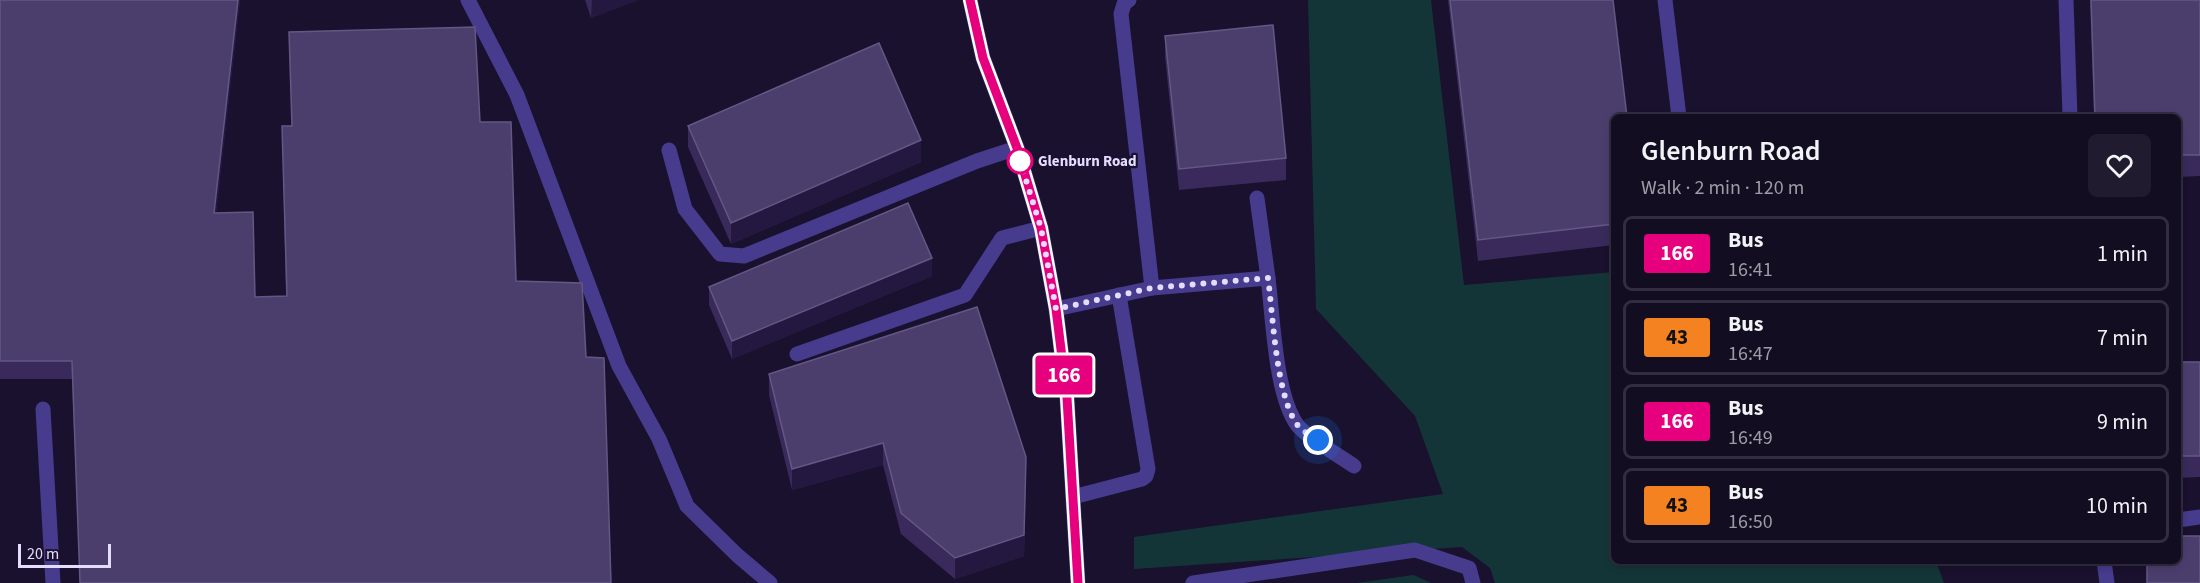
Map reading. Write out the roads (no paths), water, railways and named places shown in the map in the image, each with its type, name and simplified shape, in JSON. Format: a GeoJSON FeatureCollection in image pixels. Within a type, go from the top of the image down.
{"type":"FeatureCollection","features":[{"type":"Feature","properties":{"kind":"street"},"geometry":{"type":"LineString","coordinates":[[468,0],[517,95],[619,366],[659,439],[687,506],[737,555],[770,583]]}},
{"type":"Feature","properties":{"kind":"street"},"geometry":{"type":"LineString","coordinates":[[970,0],[983,58],[1017,148],[1041,228],[1056,309],[1067,398],[1078,583]]}},
{"type":"Feature","properties":{"kind":"street"},"geometry":{"type":"LineString","coordinates":[[1129,0],[1124,4],[1121,14],[1152,288]]}},
{"type":"Feature","properties":{"kind":"street"},"geometry":{"type":"LineString","coordinates":[[1665,0],[1679,114]]}},
{"type":"Feature","properties":{"kind":"street"},"geometry":{"type":"LineString","coordinates":[[2066,0],[2070,114]]}},
{"type":"Feature","properties":{"kind":"street"},"geometry":{"type":"LineString","coordinates":[[669,150],[684,209],[720,254],[744,256],[977,160],[1017,148]]}},
{"type":"Feature","properties":{"kind":"street"},"geometry":{"type":"LineString","coordinates":[[1257,198],[1282,391],[1289,410],[1300,428],[1354,466]]}},
{"type":"Feature","properties":{"kind":"street"},"geometry":{"type":"LineString","coordinates":[[797,354],[965,295],[1002,238],[1041,228]]}},
{"type":"Feature","properties":{"kind":"street"},"geometry":{"type":"LineString","coordinates":[[1056,309],[1152,288],[1268,278]]}},
{"type":"Feature","properties":{"kind":"street"},"geometry":{"type":"LineString","coordinates":[[1073,497],[1142,479],[1146,476],[1148,469],[1119,295]]}},
{"type":"Feature","properties":{"kind":"street"},"geometry":{"type":"LineString","coordinates":[[43,409],[53,583]]}},
{"type":"Feature","properties":{"kind":"street"},"geometry":{"type":"LineString","coordinates":[[2181,520],[2200,517]]}},
{"type":"Feature","properties":{"kind":"street"},"geometry":{"type":"LineString","coordinates":[[1193,583],[1414,550],[1469,568],[1473,583]]}},
{"type":"Feature","properties":{"kind":"street"},"geometry":{"type":"LineString","coordinates":[[2104,564],[2107,583]]}},
{"type":"Feature","properties":{"kind":"place","name":"Glenburn Road"},"geometry":{"type":"Point","coordinates":[1020,161]}}]}
